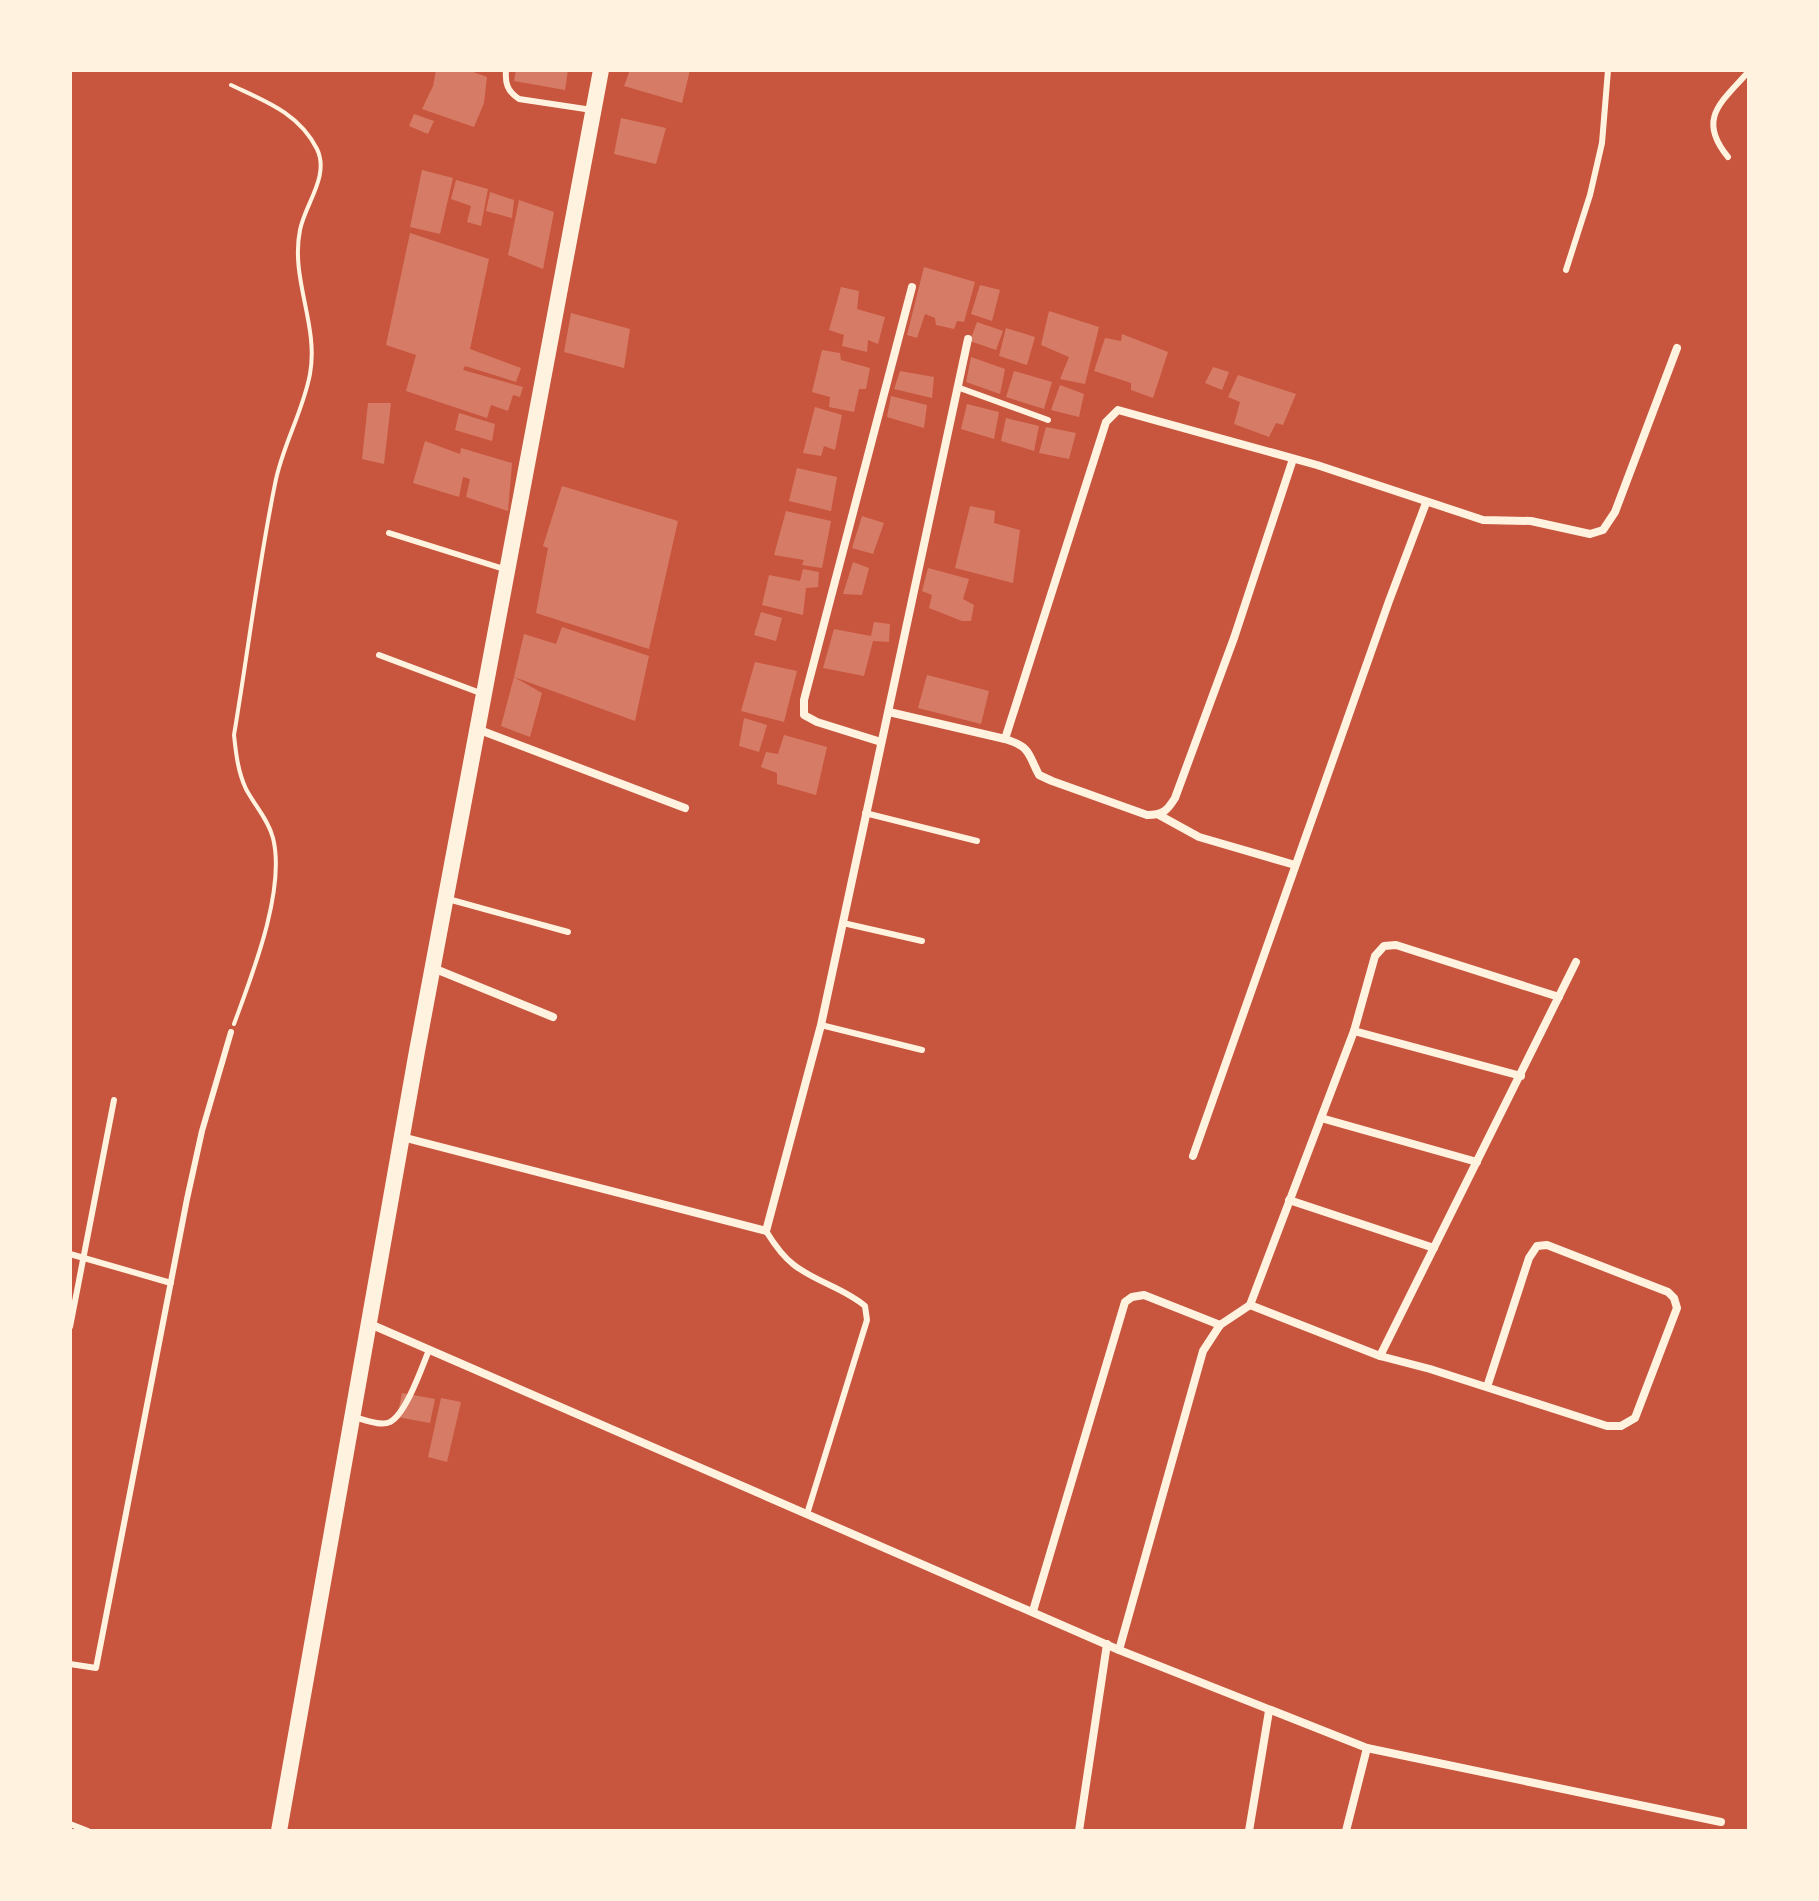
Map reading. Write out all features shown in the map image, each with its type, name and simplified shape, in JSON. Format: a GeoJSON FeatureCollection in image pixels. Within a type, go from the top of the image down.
{"type":"FeatureCollection","features":[{"type":"Feature","properties":{"kind":"main road"},"geometry":{"type":"LineString","coordinates":[[279,1831],[476,729],[601,70]]}},
{"type":"Feature","properties":{"kind":"street"},"geometry":{"type":"LineString","coordinates":[[881,742],[804,715],[804,700],[912,287]]}},
{"type":"Feature","properties":{"kind":"street"},"geometry":{"type":"LineString","coordinates":[[402,1137],[766,1231],[821,1025],[968,339]]}},
{"type":"Feature","properties":{"kind":"street"},"geometry":{"type":"LineString","coordinates":[[1005,739],[1106,422],[1118,410],[1293,459],[1483,520],[1531,521],[1590,534],[1603,530],[1615,512],[1677,348]]}},
{"type":"Feature","properties":{"kind":"street"},"geometry":{"type":"LineString","coordinates":[[1159,815],[1175,798],[1234,638],[1293,459]]}},
{"type":"Feature","properties":{"kind":"street"},"geometry":{"type":"LineString","coordinates":[[1193,1156],[1426,503]]}},
{"type":"Feature","properties":{"kind":"street"},"geometry":{"type":"LineString","coordinates":[[889,712],[1019,743],[1030,753],[1039,775],[1052,781],[1147,815],[1159,815],[1199,837],[1295,865]]}},
{"type":"Feature","properties":{"kind":"street"},"geometry":{"type":"LineString","coordinates":[[476,729],[685,808]]}},
{"type":"Feature","properties":{"kind":"street"},"geometry":{"type":"LineString","coordinates":[[1119,1650],[1203,1351],[1220,1325],[1250,1305],[1354,1031],[1375,956],[1384,946],[1396,945],[1559,997]]}},
{"type":"Feature","properties":{"kind":"street"},"geometry":{"type":"LineString","coordinates":[[1380,1356],[1576,962]]}},
{"type":"Feature","properties":{"kind":"street"},"geometry":{"type":"LineString","coordinates":[[433,968],[553,1017]]}},
{"type":"Feature","properties":{"kind":"street"},"geometry":{"type":"LineString","coordinates":[[1354,1031],[1521,1076]]}},
{"type":"Feature","properties":{"kind":"street"},"geometry":{"type":"LineString","coordinates":[[1321,1118],[1477,1162]]}},
{"type":"Feature","properties":{"kind":"street"},"geometry":{"type":"LineString","coordinates":[[1289,1200],[1434,1248]]}},
{"type":"Feature","properties":{"kind":"street"},"geometry":{"type":"LineString","coordinates":[[1250,1305],[1380,1356],[1607,1426],[1621,1426],[1635,1418],[1677,1308],[1674,1298],[1668,1292],[1547,1245],[1537,1246],[1529,1258],[1487,1387]]}},
{"type":"Feature","properties":{"kind":"street"},"geometry":{"type":"LineString","coordinates":[[1033,1611],[1125,1302],[1144,1295],[1220,1325]]}},
{"type":"Feature","properties":{"kind":"street"},"geometry":{"type":"LineString","coordinates":[[370,1324],[1119,1650],[1367,1748],[1721,1822]]}},
{"type":"Feature","properties":{"kind":"street"},"geometry":{"type":"LineString","coordinates":[[1079,1831],[1107,1644]]}},
{"type":"Feature","properties":{"kind":"street"},"geometry":{"type":"LineString","coordinates":[[1249,1831],[1269,1711]]}},
{"type":"Feature","properties":{"kind":"street"},"geometry":{"type":"LineString","coordinates":[[1346,1831],[1367,1748]]}},
{"type":"Feature","properties":{"kind":"lane"},"geometry":{"type":"LineString","coordinates":[[506,70],[505,82],[511,94],[519,99],[593,110]]}},
{"type":"Feature","properties":{"kind":"lane"},"geometry":{"type":"LineString","coordinates":[[1566,270],[1590,195],[1602,143],[1608,70]]}},
{"type":"Feature","properties":{"kind":"lane"},"geometry":{"type":"LineString","coordinates":[[1728,157],[1715,141],[1713,123],[1718,106],[1749,71]]}},
{"type":"Feature","properties":{"kind":"lane"},"geometry":{"type":"LineString","coordinates":[[957,387],[1048,420]]}},
{"type":"Feature","properties":{"kind":"lane"},"geometry":{"type":"LineString","coordinates":[[389,533],[508,570]]}},
{"type":"Feature","properties":{"kind":"lane"},"geometry":{"type":"LineString","coordinates":[[379,655],[483,694]]}},
{"type":"Feature","properties":{"kind":"lane"},"geometry":{"type":"LineString","coordinates":[[865,813],[977,841]]}},
{"type":"Feature","properties":{"kind":"lane"},"geometry":{"type":"LineString","coordinates":[[446,898],[568,932]]}},
{"type":"Feature","properties":{"kind":"lane"},"geometry":{"type":"LineString","coordinates":[[843,923],[922,941]]}},
{"type":"Feature","properties":{"kind":"lane"},"geometry":{"type":"LineString","coordinates":[[821,1025],[922,1050]]}},
{"type":"Feature","properties":{"kind":"lane"},"geometry":{"type":"LineString","coordinates":[[70,1664],[96,1668],[202,1131],[231,1032]]}},
{"type":"Feature","properties":{"kind":"lane"},"geometry":{"type":"LineString","coordinates":[[70,1327],[114,1100]]}},
{"type":"Feature","properties":{"kind":"lane"},"geometry":{"type":"LineString","coordinates":[[766,1231],[779,1251],[796,1266],[855,1297],[865,1306],[867,1320],[807,1514]]}},
{"type":"Feature","properties":{"kind":"lane"},"geometry":{"type":"LineString","coordinates":[[70,1254],[171,1283]]}},
{"type":"Feature","properties":{"kind":"lane"},"geometry":{"type":"LineString","coordinates":[[353,1417],[392,1422],[429,1350]]}},
{"type":"Feature","properties":{"kind":"lane"},"geometry":{"type":"LineString","coordinates":[[70,1824],[88,1831]]}},
{"type":"Feature","properties":{"kind":"path"},"geometry":{"type":"LineString","coordinates":[[231,85],[281,108],[300,125],[318,151],[320,175],[300,228],[298,247],[298,274],[312,345],[310,374],[275,481],[234,735],[237,763],[247,790],[265,818],[273,839],[275,870],[268,924],[231,1032]]}},
{"type":"Feature","properties":{"kind":"building"},"geometry":{"type":"Polygon","coordinates":[[[436,70],[468,70],[487,77],[484,103],[474,127],[422,109],[433,86],[436,70]]]}},
{"type":"Feature","properties":{"kind":"building"},"geometry":{"type":"Polygon","coordinates":[[[516,70],[568,70],[565,90],[514,81],[516,70]]]}},
{"type":"Feature","properties":{"kind":"building"},"geometry":{"type":"Polygon","coordinates":[[[630,70],[690,70],[682,103],[624,86],[630,70]]]}},
{"type":"Feature","properties":{"kind":"building"},"geometry":{"type":"Polygon","coordinates":[[[414,114],[434,121],[428,134],[409,126],[414,114]]]}},
{"type":"Feature","properties":{"kind":"building"},"geometry":{"type":"Polygon","coordinates":[[[621,118],[666,128],[656,164],[614,154],[621,118]]]}},
{"type":"Feature","properties":{"kind":"building"},"geometry":{"type":"Polygon","coordinates":[[[422,170],[453,178],[440,234],[410,227],[422,170]]]}},
{"type":"Feature","properties":{"kind":"building"},"geometry":{"type":"Polygon","coordinates":[[[456,180],[488,189],[481,226],[467,222],[471,206],[451,199],[456,180]]]}},
{"type":"Feature","properties":{"kind":"building"},"geometry":{"type":"Polygon","coordinates":[[[490,192],[514,200],[512,218],[486,211],[490,192]]]}},
{"type":"Feature","properties":{"kind":"building"},"geometry":{"type":"Polygon","coordinates":[[[519,200],[554,212],[543,269],[508,255],[519,200]]]}},
{"type":"Feature","properties":{"kind":"building"},"geometry":{"type":"Polygon","coordinates":[[[410,233],[489,259],[470,349],[521,368],[516,382],[465,366],[463,370],[523,387],[520,397],[513,395],[508,411],[491,405],[487,418],[406,391],[416,355],[386,345],[410,233]]]}},
{"type":"Feature","properties":{"kind":"building"},"geometry":{"type":"Polygon","coordinates":[[[924,267],[975,282],[964,322],[957,321],[954,329],[936,325],[935,318],[925,314],[917,338],[907,335],[924,267]]]}},
{"type":"Feature","properties":{"kind":"building"},"geometry":{"type":"Polygon","coordinates":[[[980,285],[1000,290],[992,321],[971,314],[980,285]]]}},
{"type":"Feature","properties":{"kind":"building"},"geometry":{"type":"Polygon","coordinates":[[[841,287],[859,291],[857,309],[885,317],[878,344],[868,340],[867,352],[842,346],[844,335],[829,330],[841,287]]]}},
{"type":"Feature","properties":{"kind":"building"},"geometry":{"type":"Polygon","coordinates":[[[1049,311],[1099,327],[1085,384],[1060,379],[1069,357],[1041,345],[1049,311]]]}},
{"type":"Feature","properties":{"kind":"building"},"geometry":{"type":"Polygon","coordinates":[[[571,313],[630,329],[624,368],[564,352],[571,313]]]}},
{"type":"Feature","properties":{"kind":"building"},"geometry":{"type":"Polygon","coordinates":[[[977,322],[1003,331],[996,350],[970,341],[977,322]]]}},
{"type":"Feature","properties":{"kind":"building"},"geometry":{"type":"Polygon","coordinates":[[[1006,328],[1035,337],[1027,365],[999,356],[1006,328]]]}},
{"type":"Feature","properties":{"kind":"building"},"geometry":{"type":"Polygon","coordinates":[[[1122,334],[1168,352],[1153,398],[1131,390],[1131,383],[1094,371],[1105,338],[1121,341],[1122,334]]]}},
{"type":"Feature","properties":{"kind":"building"},"geometry":{"type":"Polygon","coordinates":[[[822,350],[840,353],[841,360],[870,368],[866,389],[859,389],[854,412],[829,407],[830,397],[812,392],[822,350]]]}},
{"type":"Feature","properties":{"kind":"building"},"geometry":{"type":"Polygon","coordinates":[[[971,357],[1005,369],[1000,394],[966,382],[971,357]]]}},
{"type":"Feature","properties":{"kind":"building"},"geometry":{"type":"Polygon","coordinates":[[[1213,367],[1229,372],[1222,390],[1205,383],[1213,367]]]}},
{"type":"Feature","properties":{"kind":"building"},"geometry":{"type":"Polygon","coordinates":[[[900,371],[934,377],[932,398],[894,389],[900,371]]]}},
{"type":"Feature","properties":{"kind":"building"},"geometry":{"type":"Polygon","coordinates":[[[1014,371],[1052,382],[1044,409],[1006,397],[1014,371]]]}},
{"type":"Feature","properties":{"kind":"building"},"geometry":{"type":"Polygon","coordinates":[[[1238,375],[1296,394],[1283,425],[1276,423],[1269,437],[1234,424],[1240,402],[1228,397],[1238,375]]]}},
{"type":"Feature","properties":{"kind":"building"},"geometry":{"type":"Polygon","coordinates":[[[1060,385],[1084,394],[1079,417],[1051,410],[1060,385]]]}},
{"type":"Feature","properties":{"kind":"building"},"geometry":{"type":"Polygon","coordinates":[[[891,396],[927,405],[924,428],[887,417],[891,396]]]}},
{"type":"Feature","properties":{"kind":"building"},"geometry":{"type":"Polygon","coordinates":[[[368,403],[391,403],[384,464],[362,459],[368,403]]]}},
{"type":"Feature","properties":{"kind":"building"},"geometry":{"type":"Polygon","coordinates":[[[967,404],[999,412],[994,439],[961,429],[967,404]]]}},
{"type":"Feature","properties":{"kind":"building"},"geometry":{"type":"Polygon","coordinates":[[[815,407],[842,415],[835,450],[824,446],[821,456],[803,453],[815,407]]]}},
{"type":"Feature","properties":{"kind":"building"},"geometry":{"type":"Polygon","coordinates":[[[459,413],[495,424],[492,441],[455,430],[459,413]]]}},
{"type":"Feature","properties":{"kind":"building"},"geometry":{"type":"Polygon","coordinates":[[[1006,418],[1039,426],[1034,451],[1001,441],[1006,418]]]}},
{"type":"Feature","properties":{"kind":"building"},"geometry":{"type":"Polygon","coordinates":[[[1046,427],[1076,433],[1069,459],[1039,453],[1046,427]]]}},
{"type":"Feature","properties":{"kind":"building"},"geometry":{"type":"Polygon","coordinates":[[[425,441],[460,454],[461,448],[512,463],[508,511],[466,497],[470,479],[463,477],[459,497],[413,483],[425,441]]]}},
{"type":"Feature","properties":{"kind":"building"},"geometry":{"type":"Polygon","coordinates":[[[797,468],[837,477],[831,511],[789,501],[797,468]]]}},
{"type":"Feature","properties":{"kind":"building"},"geometry":{"type":"Polygon","coordinates":[[[562,486],[678,521],[649,649],[536,613],[548,548],[543,546],[562,486]]]}},
{"type":"Feature","properties":{"kind":"building"},"geometry":{"type":"Polygon","coordinates":[[[970,506],[995,511],[994,523],[1020,530],[1013,583],[955,568],[970,506]]]}},
{"type":"Feature","properties":{"kind":"building"},"geometry":{"type":"Polygon","coordinates":[[[786,511],[831,521],[822,568],[802,565],[804,560],[774,555],[786,511]]]}},
{"type":"Feature","properties":{"kind":"building"},"geometry":{"type":"Polygon","coordinates":[[[862,516],[884,523],[873,554],[852,548],[862,516]]]}},
{"type":"Feature","properties":{"kind":"building"},"geometry":{"type":"Polygon","coordinates":[[[853,562],[869,568],[862,595],[843,594],[853,562]]]}},
{"type":"Feature","properties":{"kind":"building"},"geometry":{"type":"Polygon","coordinates":[[[928,568],[969,579],[963,599],[974,605],[971,621],[962,621],[929,608],[932,595],[922,591],[928,568]]]}},
{"type":"Feature","properties":{"kind":"building"},"geometry":{"type":"Polygon","coordinates":[[[803,569],[819,572],[818,587],[806,588],[803,615],[762,605],[769,575],[800,581],[803,569]]]}},
{"type":"Feature","properties":{"kind":"building"},"geometry":{"type":"Polygon","coordinates":[[[761,612],[782,618],[776,641],[754,635],[761,612]]]}},
{"type":"Feature","properties":{"kind":"building"},"geometry":{"type":"Polygon","coordinates":[[[874,622],[890,624],[889,642],[873,641],[864,676],[823,668],[834,629],[871,636],[874,622]]]}},
{"type":"Feature","properties":{"kind":"building"},"geometry":{"type":"Polygon","coordinates":[[[562,627],[649,656],[635,721],[514,677],[524,634],[556,644],[562,627]]]}},
{"type":"Feature","properties":{"kind":"building"},"geometry":{"type":"Polygon","coordinates":[[[755,662],[797,671],[784,722],[741,711],[755,662]]]}},
{"type":"Feature","properties":{"kind":"building"},"geometry":{"type":"Polygon","coordinates":[[[927,675],[989,691],[981,724],[918,708],[927,675]]]}},
{"type":"Feature","properties":{"kind":"building"},"geometry":{"type":"Polygon","coordinates":[[[514,677],[542,693],[530,737],[501,726],[514,677]]]}},
{"type":"Feature","properties":{"kind":"building"},"geometry":{"type":"Polygon","coordinates":[[[744,718],[767,725],[759,752],[739,746],[744,718]]]}},
{"type":"Feature","properties":{"kind":"building"},"geometry":{"type":"Polygon","coordinates":[[[784,735],[827,747],[816,795],[777,784],[777,773],[761,767],[766,752],[778,754],[784,735]]]}},
{"type":"Feature","properties":{"kind":"building"},"geometry":{"type":"Polygon","coordinates":[[[402,1393],[435,1399],[430,1423],[397,1417],[402,1393]]]}},
{"type":"Feature","properties":{"kind":"building"},"geometry":{"type":"Polygon","coordinates":[[[441,1398],[461,1402],[447,1462],[428,1457],[441,1398]]]}}]}
